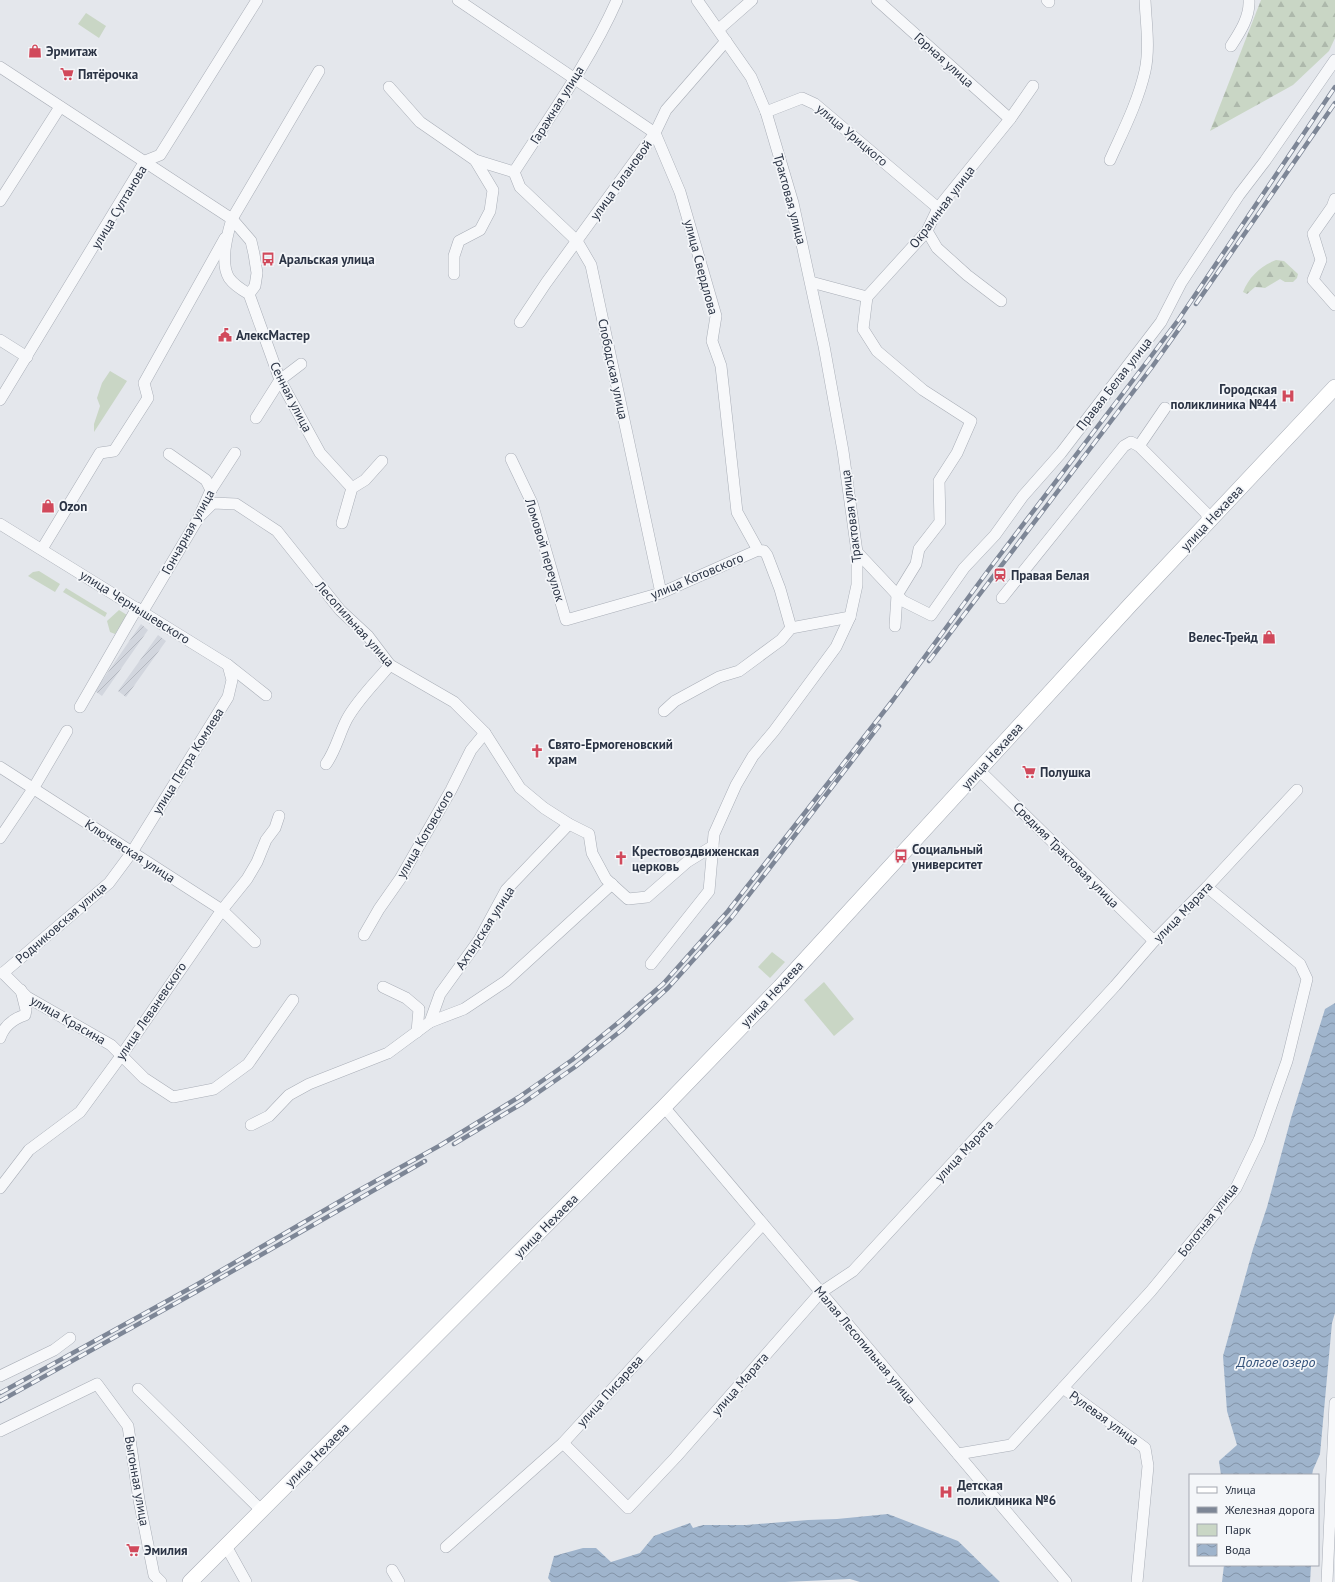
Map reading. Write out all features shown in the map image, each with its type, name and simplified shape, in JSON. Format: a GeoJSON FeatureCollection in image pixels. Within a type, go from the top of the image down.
{"type":"FeatureCollection","features":[{"type":"Feature","properties":{"kind":"street","name":"улица Султанова"},"geometry":{"type":"LineString","coordinates":[[0,400],[145,161],[160,155],[257,0]]}},
{"type":"Feature","properties":{"kind":"street"},"geometry":{"type":"LineString","coordinates":[[458,0],[655,133]]}},
{"type":"Feature","properties":{"kind":"street","name":"Гаражная улица"},"geometry":{"type":"LineString","coordinates":[[514,172],[574,79],[617,0]]}},
{"type":"Feature","properties":{"kind":"street"},"geometry":{"type":"LineString","coordinates":[[697,0],[719,29],[751,77],[766,112]]}},
{"type":"Feature","properties":{"kind":"street"},"geometry":{"type":"LineString","coordinates":[[719,29],[752,0]]}},
{"type":"Feature","properties":{"kind":"street","name":"Горная улица"},"geometry":{"type":"LineString","coordinates":[[877,0],[1010,119]]}},
{"type":"Feature","properties":{"kind":"street"},"geometry":{"type":"LineString","coordinates":[[1110,160],[1136,102],[1145,70],[1147,36],[1145,0]]}},
{"type":"Feature","properties":{"kind":"street"},"geometry":{"type":"LineString","coordinates":[[1231,46],[1240,33],[1249,9],[1249,0]]}},
{"type":"Feature","properties":{"kind":"street","name":"улица Галановой"},"geometry":{"type":"LineString","coordinates":[[520,322],[655,133],[666,110],[726,41]]}},
{"type":"Feature","properties":{"kind":"street","name":"Правая Белая улица"},"geometry":{"type":"LineString","coordinates":[[857,552],[902,601],[931,615],[964,568],[995,535],[1023,496],[1060,453],[1161,322],[1180,283],[1335,60]]}},
{"type":"Feature","properties":{"kind":"street"},"geometry":{"type":"LineString","coordinates":[[0,67],[232,219],[251,241],[254,254],[256,273],[255,286],[249,294],[238,288],[229,278],[224,265],[227,234]]}},
{"type":"Feature","properties":{"kind":"street"},"geometry":{"type":"LineString","coordinates":[[42,549],[100,453],[114,451],[148,398],[144,383],[227,234],[232,219],[319,71]]}},
{"type":"Feature","properties":{"kind":"street","name":"Окраинная улица"},"geometry":{"type":"LineString","coordinates":[[867,297],[927,231],[938,208],[1010,119],[1033,86]]}},
{"type":"Feature","properties":{"kind":"street"},"geometry":{"type":"LineString","coordinates":[[389,87],[420,122],[474,160],[514,172]]}},
{"type":"Feature","properties":{"kind":"street","name":"улица Урицкого"},"geometry":{"type":"LineString","coordinates":[[766,112],[802,98],[815,104],[938,208]]}},
{"type":"Feature","properties":{"kind":"street"},"geometry":{"type":"LineString","coordinates":[[0,201],[60,107]]}},
{"type":"Feature","properties":{"kind":"street","name":"Трактовая улица"},"geometry":{"type":"LineString","coordinates":[[651,964],[709,891],[714,834],[736,785],[753,756],[774,731],[836,648],[850,617],[857,585],[857,552],[843,451],[811,282],[793,203],[766,112]]}},
{"type":"Feature","properties":{"kind":"street","name":"улица Свердлова"},"geometry":{"type":"LineString","coordinates":[[655,133],[680,192],[716,316],[712,341],[721,366],[737,512],[758,550],[768,555],[780,589],[791,628]]}},
{"type":"Feature","properties":{"kind":"street"},"geometry":{"type":"LineString","coordinates":[[454,274],[454,256],[459,241],[480,230],[490,211],[493,190],[474,160]]}},
{"type":"Feature","properties":{"kind":"street","name":"Слободская улица"},"geometry":{"type":"LineString","coordinates":[[514,172],[520,187],[577,241],[591,265],[661,593]]}},
{"type":"Feature","properties":{"kind":"street"},"geometry":{"type":"LineString","coordinates":[[1335,200],[1332,207],[1312,234],[1321,260],[1313,280],[1335,305]]}},
{"type":"Feature","properties":{"kind":"street"},"geometry":{"type":"LineString","coordinates":[[927,231],[937,248],[1001,301]]}},
{"type":"Feature","properties":{"kind":"street"},"geometry":{"type":"LineString","coordinates":[[811,282],[867,297],[862,329],[878,351],[923,390],[971,420],[957,453],[939,481],[940,522],[919,549],[916,564],[897,595],[894,626]]}},
{"type":"Feature","properties":{"kind":"street","name":"Сенная улица"},"geometry":{"type":"LineString","coordinates":[[249,294],[280,380],[320,453],[352,488]]}},
{"type":"Feature","properties":{"kind":"street"},"geometry":{"type":"LineString","coordinates":[[0,340],[27,357]]}},
{"type":"Feature","properties":{"kind":"street"},"geometry":{"type":"LineString","coordinates":[[256,418],[280,380],[301,364]]}},
{"type":"Feature","properties":{"kind":"street","name":"улица Нехаева"},"geometry":{"type":"LineString","coordinates":[[190,1582],[664,1107],[780,987],[1208,521],[1335,388]]}},
{"type":"Feature","properties":{"kind":"street"},"geometry":{"type":"LineString","coordinates":[[1139,446],[1165,408]]}},
{"type":"Feature","properties":{"kind":"street"},"geometry":{"type":"LineString","coordinates":[[1002,598],[1124,446],[1130,442],[1139,446],[1206,513],[1208,521]]}},
{"type":"Feature","properties":{"kind":"street","name":"Гончарная улица"},"geometry":{"type":"LineString","coordinates":[[80,707],[199,516],[211,490],[235,453]]}},
{"type":"Feature","properties":{"kind":"street"},"geometry":{"type":"LineString","coordinates":[[169,454],[206,480],[211,490]]}},
{"type":"Feature","properties":{"kind":"street","name":"Ломовой переулок"},"geometry":{"type":"LineString","coordinates":[[511,459],[532,503],[566,620]]}},
{"type":"Feature","properties":{"kind":"street"},"geometry":{"type":"LineString","coordinates":[[342,523],[352,488],[365,480],[382,461]]}},
{"type":"Feature","properties":{"kind":"street","name":"Лесопильная улица"},"geometry":{"type":"LineString","coordinates":[[199,516],[213,503],[236,504],[266,522],[277,531],[340,610],[368,636],[390,665],[454,702],[485,733],[520,788],[544,808],[568,824],[589,834],[592,853],[606,879],[628,899],[647,897],[687,862],[713,846]]}},
{"type":"Feature","properties":{"kind":"street","name":"улица Чернышевского"},"geometry":{"type":"LineString","coordinates":[[0,524],[228,666],[266,695]]}},
{"type":"Feature","properties":{"kind":"street","name":"улица Котовского"},"geometry":{"type":"LineString","coordinates":[[566,620],[661,593],[758,550]]}},
{"type":"Feature","properties":{"kind":"street"},"geometry":{"type":"LineString","coordinates":[[664,711],[675,701],[720,677],[739,672],[780,640],[791,628],[850,617]]}},
{"type":"Feature","properties":{"kind":"street"},"geometry":{"type":"LineString","coordinates":[[326,764],[334,753],[347,719],[357,704],[390,665]]}},
{"type":"Feature","properties":{"kind":"street","name":"улица Петра Комлева"},"geometry":{"type":"LineString","coordinates":[[132,852],[228,697],[232,680],[228,666]]}},
{"type":"Feature","properties":{"kind":"street"},"geometry":{"type":"LineString","coordinates":[[0,838],[33,789],[67,731]]}},
{"type":"Feature","properties":{"kind":"street","name":"улица Котовского"},"geometry":{"type":"LineString","coordinates":[[364,935],[379,909],[400,879],[451,790],[471,750],[485,733]]}},
{"type":"Feature","properties":{"kind":"street","name":"Ключевская улица"},"geometry":{"type":"LineString","coordinates":[[0,767],[222,910],[255,942]]}},
{"type":"Feature","properties":{"kind":"street","name":"Средняя Трактовая улица"},"geometry":{"type":"LineString","coordinates":[[979,770],[1154,941]]}},
{"type":"Feature","properties":{"kind":"street","name":"улица Марата"},"geometry":{"type":"LineString","coordinates":[[563,1443],[628,1508],[676,1457],[820,1292],[853,1271],[1115,986],[1154,941],[1207,887],[1297,790]]}},
{"type":"Feature","properties":{"kind":"street","name":"улица Леваневского"},"geometry":{"type":"LineString","coordinates":[[0,1188],[29,1150],[80,1112],[121,1056],[222,910],[247,879],[257,862],[266,840],[275,828],[279,816]]}},
{"type":"Feature","properties":{"kind":"street","name":"Ахтырская улица"},"geometry":{"type":"LineString","coordinates":[[430,1022],[440,994],[479,940],[506,890],[568,824]]}},
{"type":"Feature","properties":{"kind":"street","name":"Родниковская улица"},"geometry":{"type":"LineString","coordinates":[[1,973],[109,883],[132,852]]}},
{"type":"Feature","properties":{"kind":"street"},"geometry":{"type":"LineString","coordinates":[[251,1124],[269,1116],[290,1095],[309,1084],[388,1053],[430,1022],[464,1009],[506,981],[612,884]]}},
{"type":"Feature","properties":{"kind":"street","name":"Болотная улица"},"geometry":{"type":"LineString","coordinates":[[958,1454],[1011,1444],[1151,1291],[1236,1188],[1259,1140],[1287,1061],[1307,979],[1300,964],[1207,887]]}},
{"type":"Feature","properties":{"kind":"street","name":"улица Красина"},"geometry":{"type":"LineString","coordinates":[[1,973],[27,996],[111,1045],[144,1078],[173,1097],[214,1089],[248,1064],[293,1000]]}},
{"type":"Feature","properties":{"kind":"street"},"geometry":{"type":"LineString","coordinates":[[383,987],[406,998],[419,1009],[417,1032]]}},
{"type":"Feature","properties":{"kind":"street"},"geometry":{"type":"LineString","coordinates":[[0,1038],[2,1030],[8,1024],[17,1017],[25,1015],[26,1010],[21,990]]}},
{"type":"Feature","properties":{"kind":"street","name":"Малая Лесопильная улица"},"geometry":{"type":"LineString","coordinates":[[664,1107],[1066,1582]]}},
{"type":"Feature","properties":{"kind":"street","name":"улица Писарева"},"geometry":{"type":"LineString","coordinates":[[446,1547],[563,1443],[764,1224]]}},
{"type":"Feature","properties":{"kind":"street"},"geometry":{"type":"LineString","coordinates":[[0,1376],[54,1350],[70,1338]]}},
{"type":"Feature","properties":{"kind":"street","name":"Выгонная улица"},"geometry":{"type":"LineString","coordinates":[[0,1432],[97,1384],[128,1426],[139,1500],[154,1575],[161,1582]]}},
{"type":"Feature","properties":{"kind":"street","name":"Рулевая улица"},"geometry":{"type":"LineString","coordinates":[[1063,1388],[1145,1448],[1148,1466],[1137,1582]]}},
{"type":"Feature","properties":{"kind":"street"},"geometry":{"type":"LineString","coordinates":[[138,1389],[261,1510]]}},
{"type":"Feature","properties":{"kind":"street"},"geometry":{"type":"LineString","coordinates":[[1327,1582],[1335,1403]]}},
{"type":"Feature","properties":{"kind":"street"},"geometry":{"type":"LineString","coordinates":[[226,1546],[246,1582]]}},
{"type":"Feature","properties":{"kind":"street"},"geometry":{"type":"LineString","coordinates":[[392,1570],[399,1582]]}},
{"type":"Feature","properties":{"kind":"shaded area"},"geometry":{"type":"Polygon","coordinates":[[[141,624],[148,630],[102,696],[95,691],[141,624]]]}},
{"type":"Feature","properties":{"kind":"shaded area"},"geometry":{"type":"Polygon","coordinates":[[[158,635],[166,641],[126,697],[118,691],[158,635]]]}},
{"type":"Feature","properties":{"kind":"green space"},"geometry":{"type":"Polygon","coordinates":[[[1261,0],[1335,0],[1335,38],[1329,51],[1293,85],[1210,131],[1261,0]]]}},
{"type":"Feature","properties":{"kind":"green space"},"geometry":{"type":"Polygon","coordinates":[[[86,13],[106,26],[99,38],[78,24],[86,13]]]}},
{"type":"Feature","properties":{"kind":"green space"},"geometry":{"type":"Polygon","coordinates":[[[1276,260],[1284,261],[1298,274],[1297,278],[1293,282],[1285,282],[1280,279],[1265,288],[1255,287],[1247,294],[1243,292],[1248,282],[1260,269],[1276,260]]]}},
{"type":"Feature","properties":{"kind":"green space"},"geometry":{"type":"Polygon","coordinates":[[[110,371],[127,381],[94,432],[94,424],[100,406],[97,398],[102,383],[110,371]]]}},
{"type":"Feature","properties":{"kind":"green space"},"geometry":{"type":"Polygon","coordinates":[[[39,571],[60,584],[55,592],[28,576],[33,572],[39,571]]]}},
{"type":"Feature","properties":{"kind":"green space"},"geometry":{"type":"Polygon","coordinates":[[[66,588],[107,613],[105,617],[63,592],[66,588]]]}},
{"type":"Feature","properties":{"kind":"green space"},"geometry":{"type":"Polygon","coordinates":[[[119,610],[127,615],[115,634],[110,632],[107,621],[119,610]]]}},
{"type":"Feature","properties":{"kind":"green space"},"geometry":{"type":"Polygon","coordinates":[[[772,952],[785,962],[770,978],[758,967],[772,952]]]}},
{"type":"Feature","properties":{"kind":"green space"},"geometry":{"type":"Polygon","coordinates":[[[824,982],[854,1019],[834,1036],[804,1000],[824,982]]]}},
{"type":"Feature","properties":{"kind":"water","name":"Долгое озеро"},"geometry":{"type":"Polygon","coordinates":[[[1335,1003],[1335,1313],[1332,1323],[1320,1454],[1312,1474],[1221,1474],[1219,1461],[1237,1445],[1227,1411],[1223,1356],[1253,1249],[1267,1207],[1291,1118],[1325,1009],[1335,1003]]]}},
{"type":"Feature","properties":{"kind":"water"},"geometry":{"type":"Polygon","coordinates":[[[888,1514],[958,1541],[1000,1582],[860,1582],[850,1579],[785,1582],[551,1582],[548,1578],[554,1556],[583,1548],[596,1548],[611,1562],[640,1553],[654,1536],[690,1523],[693,1528],[703,1525],[746,1525],[888,1514]]]}},
{"type":"Feature","properties":{"kind":"water"},"geometry":{"type":"Polygon","coordinates":[[[1224,1566],[1311,1566],[1310,1582],[1222,1582],[1224,1566]]]}},
{"type":"Feature","properties":{"kind":"railway"},"geometry":{"type":"LineString","coordinates":[[0,1393],[196,1285],[354,1193],[439,1146],[519,1097],[572,1060],[663,984],[728,911],[893,700],[990,568],[1179,319],[1335,87]]}},
{"type":"Feature","properties":{"kind":"railway"},"geometry":{"type":"LineString","coordinates":[[1196,304],[1335,103]]}},
{"type":"Feature","properties":{"kind":"railway"},"geometry":{"type":"LineString","coordinates":[[929,661],[1152,367],[1184,322]]}},
{"type":"Feature","properties":{"kind":"railway"},"geometry":{"type":"LineString","coordinates":[[454,1144],[523,1103],[575,1067],[622,1030],[668,988],[732,917],[879,726]]}},
{"type":"Feature","properties":{"kind":"railway"},"geometry":{"type":"LineString","coordinates":[[0,1401],[196,1292],[425,1161]]}},
{"type":"Feature","properties":{"kind":"place","name":"Эрмитаж"},"geometry":{"type":"Point","coordinates":[35,51]}},
{"type":"Feature","properties":{"kind":"place","name":"Пятёрочка"},"geometry":{"type":"Point","coordinates":[67,74]}},
{"type":"Feature","properties":{"kind":"place","name":"Аральская улица"},"geometry":{"type":"Point","coordinates":[268,259]}},
{"type":"Feature","properties":{"kind":"place","name":"АлексМастер"},"geometry":{"type":"Point","coordinates":[225,335]}},
{"type":"Feature","properties":{"kind":"place","name":"Городская поликлиника №44"},"geometry":{"type":"Point","coordinates":[1288,396]}},
{"type":"Feature","properties":{"kind":"place","name":"Ozon"},"geometry":{"type":"Point","coordinates":[48,506]}},
{"type":"Feature","properties":{"kind":"place","name":"Правая Белая"},"geometry":{"type":"Point","coordinates":[1000,575]}},
{"type":"Feature","properties":{"kind":"place","name":"Велес-Трейд"},"geometry":{"type":"Point","coordinates":[1269,637]}},
{"type":"Feature","properties":{"kind":"place","name":"Свято-Ермогеновский храм"},"geometry":{"type":"Point","coordinates":[537,751]}},
{"type":"Feature","properties":{"kind":"place","name":"Полушка"},"geometry":{"type":"Point","coordinates":[1029,772]}},
{"type":"Feature","properties":{"kind":"place","name":"Социальный университет"},"geometry":{"type":"Point","coordinates":[901,856]}},
{"type":"Feature","properties":{"kind":"place","name":"Крестовоздвиженская церковь"},"geometry":{"type":"Point","coordinates":[621,858]}},
{"type":"Feature","properties":{"kind":"place","name":"Детская поликлиника №6"},"geometry":{"type":"Point","coordinates":[946,1492]}},
{"type":"Feature","properties":{"kind":"place","name":"Эмилия"},"geometry":{"type":"Point","coordinates":[133,1550]}}]}
